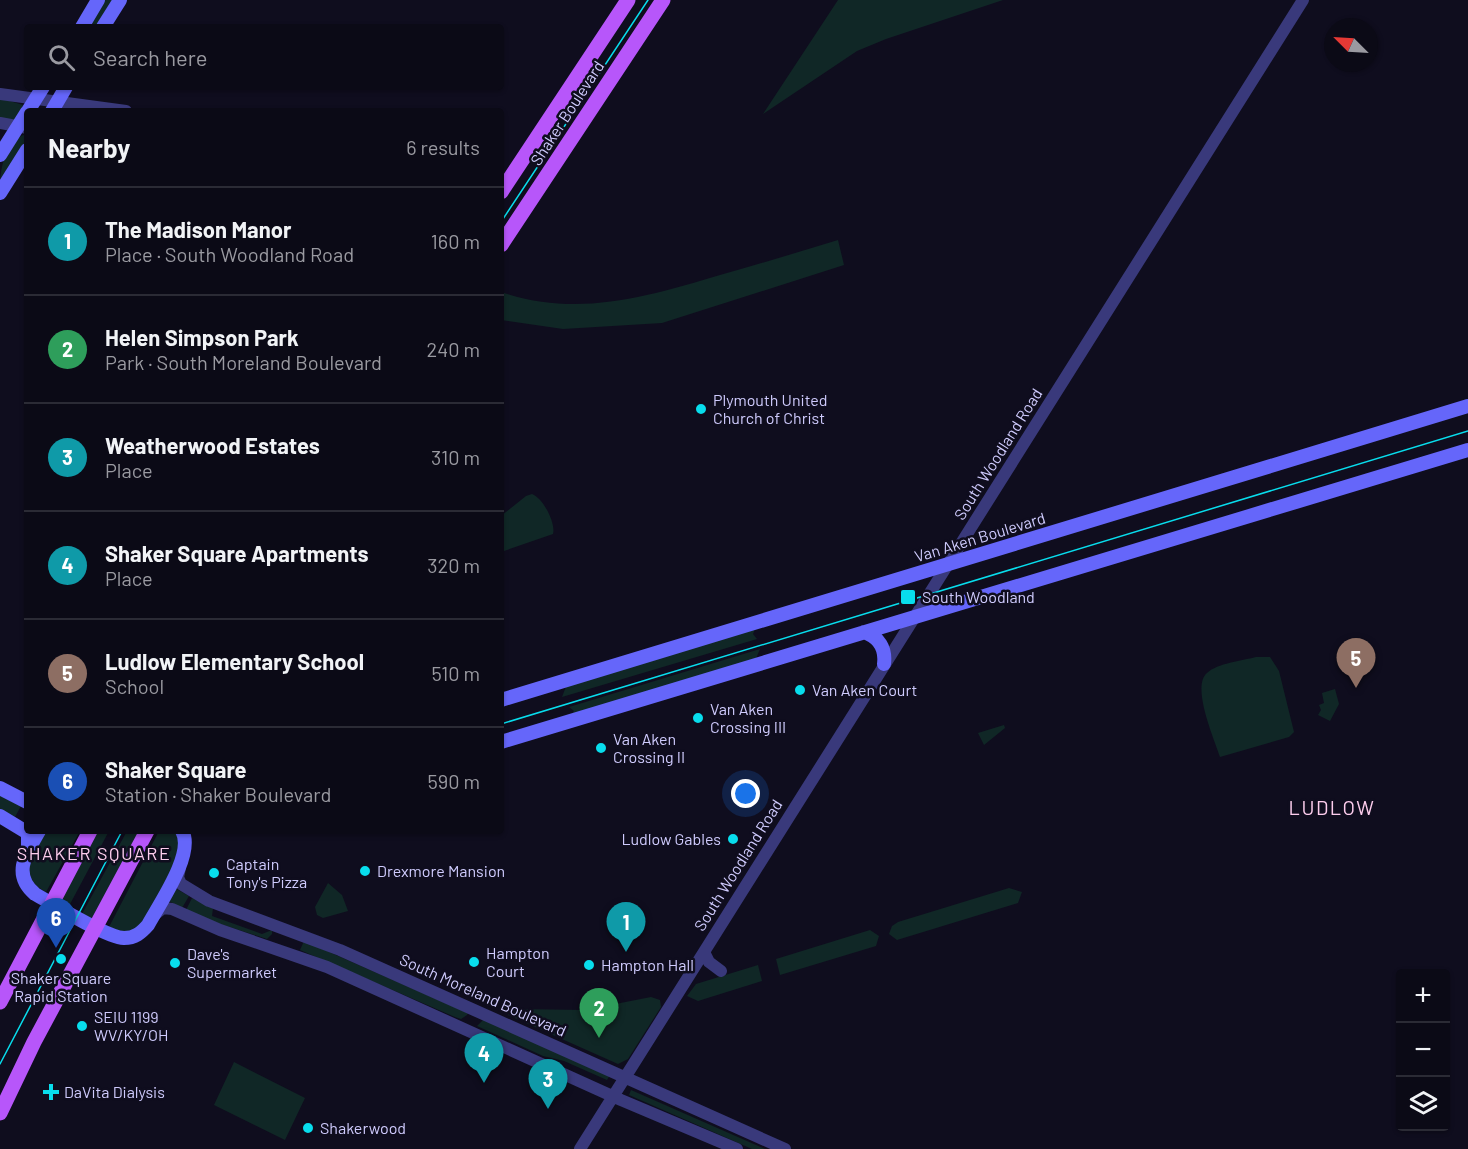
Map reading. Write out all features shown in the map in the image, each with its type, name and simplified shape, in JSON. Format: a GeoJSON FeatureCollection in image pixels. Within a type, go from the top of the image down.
{"type":"FeatureCollection","features":[{"type":"Feature","properties":{"kind":"main road"},"geometry":{"type":"LineString","coordinates":[[84,24],[98,0]]}},
{"type":"Feature","properties":{"kind":"main road"},"geometry":{"type":"LineString","coordinates":[[105,24],[120,0]]}},
{"type":"Feature","properties":{"kind":"main road","name":"Shaker Boulevard"},"geometry":{"type":"LineString","coordinates":[[504,187],[628,0]]}},
{"type":"Feature","properties":{"kind":"main road","name":"Shaker Boulevard"},"geometry":{"type":"LineString","coordinates":[[504,241],[663,0]]}},
{"type":"Feature","properties":{"kind":"main road"},"geometry":{"type":"LineString","coordinates":[[30,108],[41,90]]}},
{"type":"Feature","properties":{"kind":"main road"},"geometry":{"type":"LineString","coordinates":[[55,106],[64,90]]}},
{"type":"Feature","properties":{"kind":"main road"},"geometry":{"type":"LineString","coordinates":[[0,155],[22,127]]}},
{"type":"Feature","properties":{"kind":"main road"},"geometry":{"type":"LineString","coordinates":[[0,193],[24,155]]}},
{"type":"Feature","properties":{"kind":"main road","name":"Van Aken Boulevard"},"geometry":{"type":"LineString","coordinates":[[504,699],[1468,406]]}},
{"type":"Feature","properties":{"kind":"main road"},"geometry":{"type":"LineString","coordinates":[[504,741],[1468,450]]}},
{"type":"Feature","properties":{"kind":"main road"},"geometry":{"type":"LineString","coordinates":[[864,632],[878,639],[885,655],[884,663]]}},
{"type":"Feature","properties":{"kind":"main road"},"geometry":{"type":"LineString","coordinates":[[0,788],[24,800]]}},
{"type":"Feature","properties":{"kind":"main road"},"geometry":{"type":"LineString","coordinates":[[0,816],[24,831]]}},
{"type":"Feature","properties":{"kind":"main road"},"geometry":{"type":"LineString","coordinates":[[28,834],[30,838],[21,869],[25,885],[51,903],[119,937],[133,937],[142,933],[153,916],[180,868],[187,848],[183,834]]}},
{"type":"Feature","properties":{"kind":"main road"},"geometry":{"type":"LineString","coordinates":[[27,851],[37,834]]}},
{"type":"Feature","properties":{"kind":"main road"},"geometry":{"type":"LineString","coordinates":[[0,1002],[88,834]]}},
{"type":"Feature","properties":{"kind":"main road"},"geometry":{"type":"LineString","coordinates":[[0,1113],[34,1042],[145,834]]}},
{"type":"Feature","properties":{"kind":"street","name":"South Woodland Road"},"geometry":{"type":"LineString","coordinates":[[580,1149],[1303,0]]}},
{"type":"Feature","properties":{"kind":"street"},"geometry":{"type":"LineString","coordinates":[[0,94],[30,108],[55,106],[83,108]]}},
{"type":"Feature","properties":{"kind":"street"},"geometry":{"type":"LineString","coordinates":[[0,123],[22,127]]}},
{"type":"Feature","properties":{"kind":"street","name":"South Moreland Boulevard"},"geometry":{"type":"LineString","coordinates":[[180,868],[178,877],[181,884],[209,901],[340,950],[785,1149]]}},
{"type":"Feature","properties":{"kind":"street"},"geometry":{"type":"LineString","coordinates":[[153,916],[164,908],[172,909],[220,930],[327,967],[613,1096],[737,1149]]}},
{"type":"Feature","properties":{"kind":"street"},"geometry":{"type":"LineString","coordinates":[[704,952],[709,962],[721,971]]}},
{"type":"Feature","properties":{"kind":"green space"},"geometry":{"type":"Polygon","coordinates":[[[98,0],[120,0],[105,24],[84,24],[98,0]]]}},
{"type":"Feature","properties":{"kind":"green space"},"geometry":{"type":"Polygon","coordinates":[[[838,0],[1003,0],[857,51],[763,114],[838,0]]]}},
{"type":"Feature","properties":{"kind":"green space"},"geometry":{"type":"Polygon","coordinates":[[[0,98],[23,105],[19,118],[12,120],[0,118],[0,98]]]}},
{"type":"Feature","properties":{"kind":"green space"},"geometry":{"type":"Polygon","coordinates":[[[24,135],[24,150],[0,189],[4,158],[17,139],[24,135]]]}},
{"type":"Feature","properties":{"kind":"green space"},"geometry":{"type":"Polygon","coordinates":[[[838,240],[844,265],[662,323],[563,329],[504,320],[504,293],[529,300],[557,303],[584,304],[611,301],[665,291],[838,240]]]}},
{"type":"Feature","properties":{"kind":"green space"},"geometry":{"type":"Polygon","coordinates":[[[532,494],[536,496],[548,511],[553,524],[553,534],[504,551],[504,514],[526,496],[532,494]]]}},
{"type":"Feature","properties":{"kind":"green space"},"geometry":{"type":"Polygon","coordinates":[[[755,629],[753,634],[757,639],[562,697],[567,684],[755,629]]]}},
{"type":"Feature","properties":{"kind":"green space"},"geometry":{"type":"Polygon","coordinates":[[[760,649],[755,661],[571,715],[574,711],[569,707],[760,649]]]}},
{"type":"Feature","properties":{"kind":"green space"},"geometry":{"type":"Polygon","coordinates":[[[1256,657],[1270,657],[1279,671],[1294,732],[1289,737],[1220,757],[1202,701],[1203,680],[1207,673],[1217,667],[1256,657]]]}},
{"type":"Feature","properties":{"kind":"green space"},"geometry":{"type":"Polygon","coordinates":[[[1335,689],[1339,704],[1330,721],[1318,715],[1321,710],[1319,705],[1324,703],[1322,693],[1335,689]]]}},
{"type":"Feature","properties":{"kind":"green space"},"geometry":{"type":"Polygon","coordinates":[[[1004,725],[1005,728],[984,745],[978,733],[1004,725]]]}},
{"type":"Feature","properties":{"kind":"green space"},"geometry":{"type":"Polygon","coordinates":[[[0,795],[21,806],[15,817],[0,809],[0,795]]]}},
{"type":"Feature","properties":{"kind":"green space","name":"SHAKER SQUARE"},"geometry":{"type":"Polygon","coordinates":[[[43,834],[78,834],[46,892],[31,879],[29,864],[43,834]]]}},
{"type":"Feature","properties":{"kind":"green space"},"geometry":{"type":"Polygon","coordinates":[[[94,834],[107,834],[69,906],[61,900],[94,834]]]}},
{"type":"Feature","properties":{"kind":"green space"},"geometry":{"type":"Polygon","coordinates":[[[125,834],[140,834],[95,916],[91,918],[82,914],[125,834]]]}},
{"type":"Feature","properties":{"kind":"green space","name":"SHAKER SQUARE"},"geometry":{"type":"Polygon","coordinates":[[[157,834],[177,834],[182,848],[149,915],[136,929],[125,931],[109,927],[157,834]]]}},
{"type":"Feature","properties":{"kind":"green space"},"geometry":{"type":"Polygon","coordinates":[[[328,883],[342,895],[348,911],[323,918],[317,915],[315,907],[328,883]]]}},
{"type":"Feature","properties":{"kind":"green space"},"geometry":{"type":"Polygon","coordinates":[[[173,887],[189,896],[182,908],[167,900],[173,887]]]}},
{"type":"Feature","properties":{"kind":"green space"},"geometry":{"type":"Polygon","coordinates":[[[1009,888],[1022,892],[1018,903],[897,940],[889,934],[892,926],[898,922],[1009,888]]]}},
{"type":"Feature","properties":{"kind":"green space"},"geometry":{"type":"Polygon","coordinates":[[[192,898],[213,908],[212,916],[262,934],[272,930],[272,934],[267,939],[205,919],[186,910],[192,898]]]}},
{"type":"Feature","properties":{"kind":"green space"},"geometry":{"type":"Polygon","coordinates":[[[870,930],[879,936],[876,946],[780,975],[776,959],[870,930]]]}},
{"type":"Feature","properties":{"kind":"green space"},"geometry":{"type":"Polygon","coordinates":[[[304,941],[468,1013],[461,1019],[455,1017],[300,950],[304,941]]]}},
{"type":"Feature","properties":{"kind":"green space"},"geometry":{"type":"Polygon","coordinates":[[[758,965],[762,981],[698,1001],[687,996],[696,984],[758,965]]]}},
{"type":"Feature","properties":{"kind":"green space"},"geometry":{"type":"Polygon","coordinates":[[[651,997],[660,1000],[661,1007],[628,1059],[618,1064],[508,1015],[513,1009],[585,1010],[651,997]]]}},
{"type":"Feature","properties":{"kind":"green space"},"geometry":{"type":"Polygon","coordinates":[[[484,1019],[610,1075],[607,1080],[564,1061],[543,1056],[477,1026],[484,1019]]]}},
{"type":"Feature","properties":{"kind":"green space"},"geometry":{"type":"Polygon","coordinates":[[[234,1062],[305,1098],[285,1140],[214,1105],[234,1062]]]}},
{"type":"Feature","properties":{"kind":"green space"},"geometry":{"type":"Polygon","coordinates":[[[631,1090],[765,1149],[752,1149],[629,1095],[631,1090]]]}},
{"type":"Feature","properties":{"kind":"tram line"},"geometry":{"type":"LineString","coordinates":[[504,217],[648,0]]}},
{"type":"Feature","properties":{"kind":"tram line"},"geometry":{"type":"LineString","coordinates":[[504,723],[1468,431]]}},
{"type":"Feature","properties":{"kind":"tram line"},"geometry":{"type":"LineString","coordinates":[[0,1064],[120,834]]}},
{"type":"Feature","properties":{"kind":"place","name":"Plymouth United Church of Christ"},"geometry":{"type":"Point","coordinates":[701,409]}},
{"type":"Feature","properties":{"kind":"place","name":"South Woodland"},"geometry":{"type":"Point","coordinates":[908,597]}},
{"type":"Feature","properties":{"kind":"place","name":"Ludlow Elementary School"},"geometry":{"type":"Point","coordinates":[1356,688]}},
{"type":"Feature","properties":{"kind":"place","name":"Van Aken Court"},"geometry":{"type":"Point","coordinates":[800,690]}},
{"type":"Feature","properties":{"kind":"place","name":"Van Aken Crossing III"},"geometry":{"type":"Point","coordinates":[698,718]}},
{"type":"Feature","properties":{"kind":"place","name":"Van Aken Crossing II"},"geometry":{"type":"Point","coordinates":[601,748]}},
{"type":"Feature","properties":{"kind":"place","name":"Ludlow Gables"},"geometry":{"type":"Point","coordinates":[733,839]}},
{"type":"Feature","properties":{"kind":"place","name":"Drexmore Mansion"},"geometry":{"type":"Point","coordinates":[365,871]}},
{"type":"Feature","properties":{"kind":"place","name":"Captain Tony's Pizza"},"geometry":{"type":"Point","coordinates":[214,873]}},
{"type":"Feature","properties":{"kind":"place","name":"Shaker Square"},"geometry":{"type":"Point","coordinates":[56,948]}},
{"type":"Feature","properties":{"kind":"place","name":"The Madison Manor"},"geometry":{"type":"Point","coordinates":[626,952]}},
{"type":"Feature","properties":{"kind":"place","name":"Shaker Square Rapid Station"},"geometry":{"type":"Point","coordinates":[61,959]}},
{"type":"Feature","properties":{"kind":"place","name":"Hampton Court"},"geometry":{"type":"Point","coordinates":[474,962]}},
{"type":"Feature","properties":{"kind":"place","name":"Dave's Supermarket"},"geometry":{"type":"Point","coordinates":[175,963]}},
{"type":"Feature","properties":{"kind":"place","name":"Hampton Hall"},"geometry":{"type":"Point","coordinates":[589,965]}},
{"type":"Feature","properties":{"kind":"place","name":"SEIU 1199 WV/KY/OH"},"geometry":{"type":"Point","coordinates":[82,1026]}},
{"type":"Feature","properties":{"kind":"place","name":"Helen Simpson Park"},"geometry":{"type":"Point","coordinates":[599,1038]}},
{"type":"Feature","properties":{"kind":"place","name":"Shaker Square Apartments"},"geometry":{"type":"Point","coordinates":[484,1083]}},
{"type":"Feature","properties":{"kind":"place","name":"DaVita Dialysis"},"geometry":{"type":"Point","coordinates":[51,1092]}},
{"type":"Feature","properties":{"kind":"place","name":"Weatherwood Estates"},"geometry":{"type":"Point","coordinates":[548,1109]}},
{"type":"Feature","properties":{"kind":"place","name":"Shakerwood"},"geometry":{"type":"Point","coordinates":[308,1128]}},
{"type":"Feature","properties":{"kind":"district","name":"LUDLOW"},"geometry":{"type":"Point","coordinates":[1332,808]}},
{"type":"Feature","properties":{"kind":"district","name":"SHAKER SQUARE"},"geometry":{"type":"Point","coordinates":[94,854]}}]}
